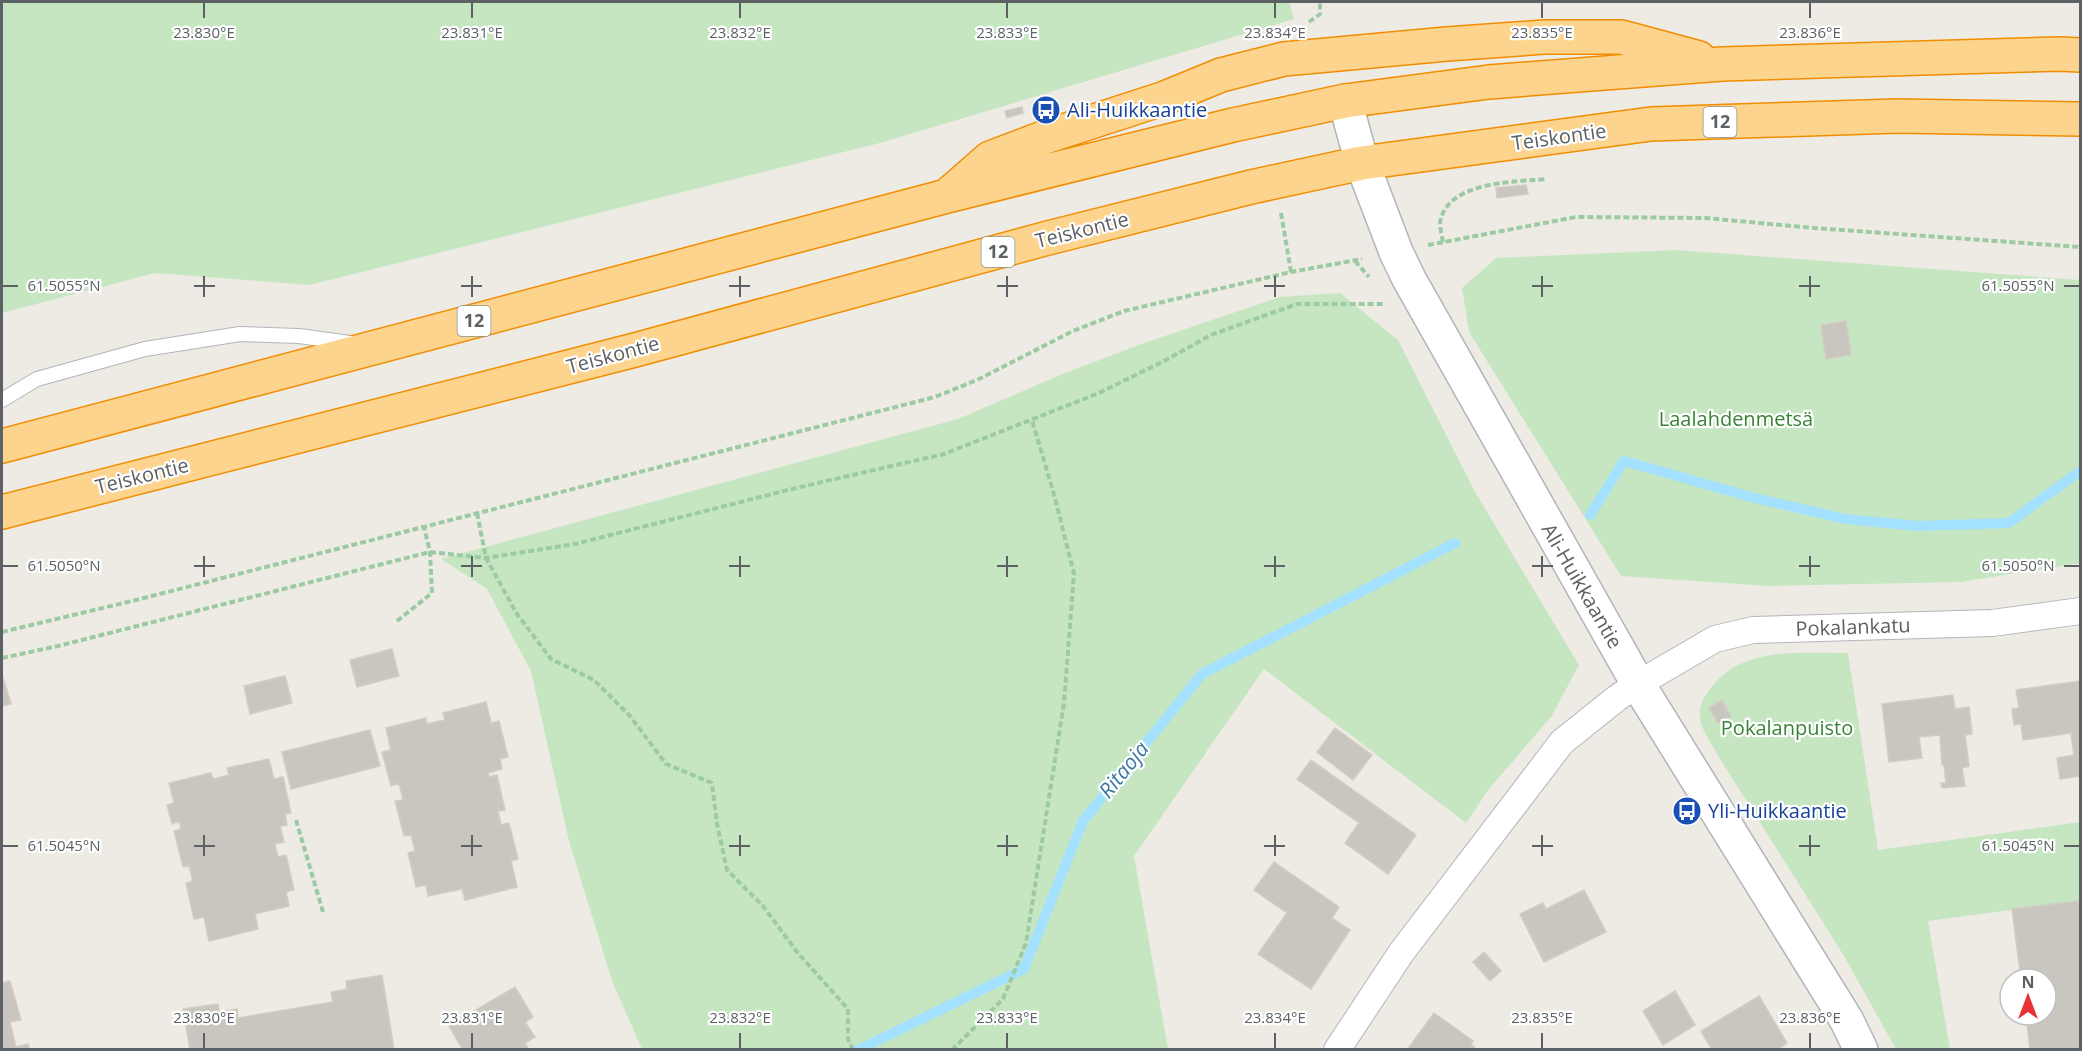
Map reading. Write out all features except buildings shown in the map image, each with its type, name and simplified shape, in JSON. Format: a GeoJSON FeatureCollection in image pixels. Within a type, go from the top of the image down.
{"type":"FeatureCollection","features":[{"type":"Feature","properties":{"kind":"highway","name":"12"},"geometry":{"type":"LineString","coordinates":[[947,196],[990,158],[1048,136],[1165,98],[1221,75],[1284,59],[1458,43],[1621,37],[1722,64]]}},
{"type":"Feature","properties":{"kind":"highway","name":"12"},"geometry":{"type":"LineString","coordinates":[[2,446],[947,196],[1233,125],[1345,101],[1489,82],[1722,64],[2058,54],[2080,56]]}},
{"type":"Feature","properties":{"kind":"highway","name":"Teiskontie"},"geometry":{"type":"LineString","coordinates":[[2,512],[635,350],[1048,238],[1251,187],[1362,164],[1651,124],[1897,116],[2080,119]]}},
{"type":"Feature","properties":{"kind":"street","name":"Ali-Huikkaantie"},"geometry":{"type":"LineString","coordinates":[[1345,101],[1362,164],[1396,252],[1409,279],[1638,684],[1847,1021],[1861,1050]]}},
{"type":"Feature","properties":{"kind":"street","name":"Pokalankatu"},"geometry":{"type":"LineString","coordinates":[[1638,684],[1715,639],[1753,630],[1992,623],[2080,611]]}},
{"type":"Feature","properties":{"kind":"street"},"geometry":{"type":"LineString","coordinates":[[1337,1050],[1401,953],[1562,742],[1638,684]]}},
{"type":"Feature","properties":{"kind":"lane"},"geometry":{"type":"LineString","coordinates":[[2,400],[37,379],[144,349],[240,334],[299,336],[376,346]]}},
{"type":"Feature","properties":{"kind":"path"},"geometry":{"type":"LineString","coordinates":[[1320,2],[1320,14]]}},
{"type":"Feature","properties":{"kind":"path"},"geometry":{"type":"LineString","coordinates":[[1443,242],[1440,224],[1443,214],[1454,198],[1492,184],[1547,178]]}},
{"type":"Feature","properties":{"kind":"path"},"geometry":{"type":"LineString","coordinates":[[1429,245],[1576,217],[1705,218],[2080,247]]}},
{"type":"Feature","properties":{"kind":"path"},"geometry":{"type":"LineString","coordinates":[[2,632],[934,397],[976,380],[1073,331],[1124,311],[1291,272],[1369,258]]}},
{"type":"Feature","properties":{"kind":"path"},"geometry":{"type":"LineString","coordinates":[[2,658],[430,552],[486,558],[575,544],[796,488],[944,454],[1099,393],[1211,335],[1297,304],[1392,304]]}},
{"type":"Feature","properties":{"kind":"path"},"geometry":{"type":"LineString","coordinates":[[952,1050],[1003,999],[1026,943],[1064,703],[1074,574],[1032,420]]}},
{"type":"Feature","properties":{"kind":"path"},"geometry":{"type":"LineString","coordinates":[[477,513],[486,558],[518,614],[551,659],[594,680],[630,716],[666,764],[712,783],[717,824],[727,870],[763,906],[797,952],[848,1010],[848,1039],[853,1050]]}},
{"type":"Feature","properties":{"kind":"path"},"geometry":{"type":"LineString","coordinates":[[397,621],[432,593],[430,552],[424,527]]}},
{"type":"Feature","properties":{"kind":"path"},"geometry":{"type":"LineString","coordinates":[[296,820],[323,912]]}},
{"type":"Feature","properties":{"kind":"green space"},"geometry":{"type":"Polygon","coordinates":[[[2,2],[1289,2],[1294,19],[880,143],[309,285],[155,273],[2,313],[2,2]]]}},
{"type":"Feature","properties":{"kind":"green space","name":"Laalahdenmetsä"},"geometry":{"type":"Polygon","coordinates":[[[1677,250],[2080,280],[2080,563],[1961,582],[1769,586],[1621,576],[1469,332],[1462,288],[1496,258],[1677,250]]]}},
{"type":"Feature","properties":{"kind":"green space"},"geometry":{"type":"Polygon","coordinates":[[[1340,293],[1398,340],[1475,492],[1579,665],[1551,717],[1489,789],[1466,823],[1264,669],[1134,856],[1168,1049],[642,1049],[612,981],[569,841],[531,671],[487,589],[441,559],[958,419],[1065,373],[1144,343],[1280,297],[1340,293]]]}},
{"type":"Feature","properties":{"kind":"green space","name":"Pokalanpuisto"},"geometry":{"type":"Polygon","coordinates":[[[1848,653],[1878,850],[2080,822],[2080,901],[1928,921],[1950,1049],[1896,1049],[1844,956],[1717,754],[1700,721],[1701,706],[1711,688],[1724,674],[1739,665],[1756,658],[1774,655],[1848,653]]]}},
{"type":"Feature","properties":{"kind":"waterway"},"geometry":{"type":"LineString","coordinates":[[1590,515],[1624,461],[1751,497],[1845,519],[1918,526],[2009,523],[2080,471]]}},
{"type":"Feature","properties":{"kind":"waterway","name":"Ritaoja"},"geometry":{"type":"LineString","coordinates":[[858,1050],[1024,969],[1083,821],[1202,674],[1455,543]]}},
{"type":"Feature","properties":{"kind":"place","name":"Ali-Huikkaantie"},"geometry":{"type":"Point","coordinates":[1046,110]}},
{"type":"Feature","properties":{"kind":"place","name":"Yli-Huikkaantie"},"geometry":{"type":"Point","coordinates":[1687,811]}}]}
